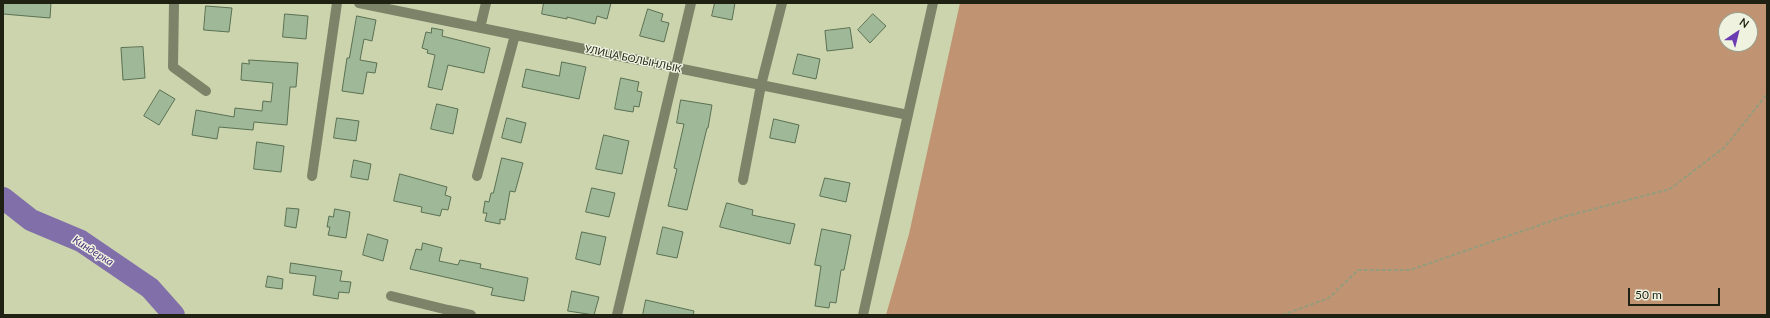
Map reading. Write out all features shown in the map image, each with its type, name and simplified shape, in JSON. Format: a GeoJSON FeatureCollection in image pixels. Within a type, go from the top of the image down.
{"type":"FeatureCollection","features":[{"type":"Feature","properties":{"kind":"street"},"geometry":{"type":"LineString","coordinates":[[174,3],[173,68],[206,91]]}},
{"type":"Feature","properties":{"kind":"street"},"geometry":{"type":"LineString","coordinates":[[312,176],[338,3]]}},
{"type":"Feature","properties":{"kind":"street","name":"УЛИЦА БОЛЫНЛЫК"},"geometry":{"type":"LineString","coordinates":[[359,3],[908,115]]}},
{"type":"Feature","properties":{"kind":"street"},"geometry":{"type":"LineString","coordinates":[[480,28],[486,3]]}},
{"type":"Feature","properties":{"kind":"street"},"geometry":{"type":"LineString","coordinates":[[617,315],[691,3]]}},
{"type":"Feature","properties":{"kind":"street"},"geometry":{"type":"LineString","coordinates":[[743,180],[761,85],[782,3]]}},
{"type":"Feature","properties":{"kind":"street"},"geometry":{"type":"LineString","coordinates":[[863,315],[933,3]]}},
{"type":"Feature","properties":{"kind":"street"},"geometry":{"type":"LineString","coordinates":[[477,176],[516,35]]}},
{"type":"Feature","properties":{"kind":"street"},"geometry":{"type":"LineString","coordinates":[[391,296],[448,313],[471,315]]}},
{"type":"Feature","properties":{"kind":"path"},"geometry":{"type":"LineString","coordinates":[[1282,315],[1329,298],[1358,270],[1410,270],[1563,217],[1670,190],[1725,147],[1767,94]]}},
{"type":"Feature","properties":{"kind":"shaded area"},"geometry":{"type":"Polygon","coordinates":[[[960,3],[1767,3],[1767,315],[886,315],[909,234],[960,3]]]}},
{"type":"Feature","properties":{"kind":"building"},"geometry":{"type":"Polygon","coordinates":[[[3,3],[51,3],[50,18],[3,14],[3,3]]]}},
{"type":"Feature","properties":{"kind":"building"},"geometry":{"type":"Polygon","coordinates":[[[544,3],[611,3],[607,19],[597,16],[595,24],[567,17],[567,19],[542,14],[544,3]]]}},
{"type":"Feature","properties":{"kind":"building"},"geometry":{"type":"Polygon","coordinates":[[[715,3],[735,3],[732,20],[712,16],[715,3]]]}},
{"type":"Feature","properties":{"kind":"building"},"geometry":{"type":"Polygon","coordinates":[[[206,6],[232,8],[229,32],[204,30],[206,6]]]}},
{"type":"Feature","properties":{"kind":"building"},"geometry":{"type":"Polygon","coordinates":[[[648,9],[663,14],[661,21],[669,23],[664,42],[640,36],[648,9]]]}},
{"type":"Feature","properties":{"kind":"building"},"geometry":{"type":"Polygon","coordinates":[[[285,14],[308,16],[306,39],[283,37],[285,14]]]}},
{"type":"Feature","properties":{"kind":"building"},"geometry":{"type":"Polygon","coordinates":[[[873,14],[886,26],[870,43],[858,30],[873,14]]]}},
{"type":"Feature","properties":{"kind":"building"},"geometry":{"type":"Polygon","coordinates":[[[357,16],[376,20],[372,41],[364,39],[360,60],[377,63],[375,73],[367,72],[363,94],[342,91],[347,58],[349,58],[357,16]]]}},
{"type":"Feature","properties":{"kind":"building"},"geometry":{"type":"Polygon","coordinates":[[[432,28],[443,30],[442,36],[490,48],[484,73],[448,65],[442,90],[428,87],[435,55],[427,53],[428,50],[422,48],[426,32],[431,33],[432,28]]]}},
{"type":"Feature","properties":{"kind":"building"},"geometry":{"type":"Polygon","coordinates":[[[850,28],[853,48],[827,51],[825,31],[850,28]]]}},
{"type":"Feature","properties":{"kind":"building"},"geometry":{"type":"Polygon","coordinates":[[[143,47],[145,78],[123,80],[121,48],[143,47]]]}},
{"type":"Feature","properties":{"kind":"building"},"geometry":{"type":"Polygon","coordinates":[[[798,54],[820,59],[816,79],[793,74],[798,54]]]}},
{"type":"Feature","properties":{"kind":"building"},"geometry":{"type":"Polygon","coordinates":[[[249,60],[298,63],[296,87],[290,87],[287,125],[254,122],[253,130],[219,127],[217,139],[192,135],[196,110],[234,117],[235,108],[262,111],[263,101],[271,102],[273,83],[241,80],[242,63],[249,64],[249,60]]]}},
{"type":"Feature","properties":{"kind":"building"},"geometry":{"type":"Polygon","coordinates":[[[562,62],[586,67],[579,99],[522,87],[526,69],[559,76],[562,62]]]}},
{"type":"Feature","properties":{"kind":"building"},"geometry":{"type":"Polygon","coordinates":[[[621,78],[639,82],[637,91],[642,92],[639,107],[634,106],[633,112],[615,109],[621,78]]]}},
{"type":"Feature","properties":{"kind":"building"},"geometry":{"type":"Polygon","coordinates":[[[160,90],[175,99],[159,125],[144,116],[160,90]]]}},
{"type":"Feature","properties":{"kind":"building"},"geometry":{"type":"Polygon","coordinates":[[[681,100],[712,105],[708,128],[687,210],[668,206],[677,169],[674,168],[684,124],[677,123],[681,100]]]}},
{"type":"Feature","properties":{"kind":"building"},"geometry":{"type":"Polygon","coordinates":[[[437,104],[458,109],[453,134],[431,129],[437,104]]]}},
{"type":"Feature","properties":{"kind":"building"},"geometry":{"type":"Polygon","coordinates":[[[337,118],[359,121],[356,141],[334,138],[337,118]]]}},
{"type":"Feature","properties":{"kind":"building"},"geometry":{"type":"Polygon","coordinates":[[[507,118],[526,123],[521,143],[502,138],[507,118]]]}},
{"type":"Feature","properties":{"kind":"building"},"geometry":{"type":"Polygon","coordinates":[[[774,119],[799,125],[795,143],[770,138],[774,119]]]}},
{"type":"Feature","properties":{"kind":"building"},"geometry":{"type":"Polygon","coordinates":[[[604,135],[629,141],[622,174],[596,169],[604,135]]]}},
{"type":"Feature","properties":{"kind":"building"},"geometry":{"type":"Polygon","coordinates":[[[257,142],[284,146],[281,172],[254,169],[257,142]]]}},
{"type":"Feature","properties":{"kind":"building"},"geometry":{"type":"Polygon","coordinates":[[[502,158],[523,163],[515,192],[510,191],[505,220],[500,219],[500,224],[485,221],[487,213],[483,213],[485,201],[489,202],[491,193],[493,193],[502,158]]]}},
{"type":"Feature","properties":{"kind":"building"},"geometry":{"type":"Polygon","coordinates":[[[354,160],[371,164],[368,180],[351,177],[354,160]]]}},
{"type":"Feature","properties":{"kind":"building"},"geometry":{"type":"Polygon","coordinates":[[[400,174],[447,187],[445,195],[451,197],[448,210],[442,209],[440,216],[421,212],[422,207],[394,201],[400,174]]]}},
{"type":"Feature","properties":{"kind":"building"},"geometry":{"type":"Polygon","coordinates":[[[825,178],[850,183],[846,202],[820,196],[825,178]]]}},
{"type":"Feature","properties":{"kind":"building"},"geometry":{"type":"Polygon","coordinates":[[[592,188],[615,193],[609,217],[586,212],[592,188]]]}},
{"type":"Feature","properties":{"kind":"building"},"geometry":{"type":"Polygon","coordinates":[[[727,203],[753,210],[752,215],[795,224],[790,244],[720,227],[727,203]]]}},
{"type":"Feature","properties":{"kind":"building"},"geometry":{"type":"Polygon","coordinates":[[[287,208],[299,209],[296,228],[285,226],[287,208]]]}},
{"type":"Feature","properties":{"kind":"building"},"geometry":{"type":"Polygon","coordinates":[[[335,209],[350,212],[346,238],[328,235],[330,227],[327,227],[329,216],[333,217],[335,209]]]}},
{"type":"Feature","properties":{"kind":"building"},"geometry":{"type":"Polygon","coordinates":[[[663,227],[683,232],[677,258],[657,254],[663,227]]]}},
{"type":"Feature","properties":{"kind":"building"},"geometry":{"type":"Polygon","coordinates":[[[822,229],[851,235],[844,270],[841,270],[836,303],[830,302],[829,308],[815,306],[821,266],[815,265],[822,229]]]}},
{"type":"Feature","properties":{"kind":"building"},"geometry":{"type":"Polygon","coordinates":[[[582,232],[606,237],[600,265],[576,259],[582,232]]]}},
{"type":"Feature","properties":{"kind":"building"},"geometry":{"type":"Polygon","coordinates":[[[368,234],[388,240],[383,261],[363,255],[368,234]]]}},
{"type":"Feature","properties":{"kind":"building"},"geometry":{"type":"Polygon","coordinates":[[[423,243],[442,248],[439,261],[458,265],[460,260],[481,264],[480,268],[528,278],[524,301],[491,295],[493,288],[410,269],[416,249],[421,250],[423,243]]]}},
{"type":"Feature","properties":{"kind":"building"},"geometry":{"type":"Polygon","coordinates":[[[291,263],[342,271],[340,281],[351,282],[349,293],[339,292],[338,299],[313,295],[316,276],[290,273],[291,263]]]}},
{"type":"Feature","properties":{"kind":"building"},"geometry":{"type":"Polygon","coordinates":[[[268,276],[283,279],[282,289],[266,287],[268,276]]]}},
{"type":"Feature","properties":{"kind":"building"},"geometry":{"type":"Polygon","coordinates":[[[572,291],[599,297],[594,315],[568,311],[572,291]]]}},
{"type":"Feature","properties":{"kind":"building"},"geometry":{"type":"Polygon","coordinates":[[[646,300],[694,311],[693,315],[643,315],[646,300]]]}},
{"type":"Feature","properties":{"kind":"waterway","name":"Киндерка"},"geometry":{"type":"LineString","coordinates":[[3,198],[31,220],[81,241],[150,288],[174,315]]}}]}
